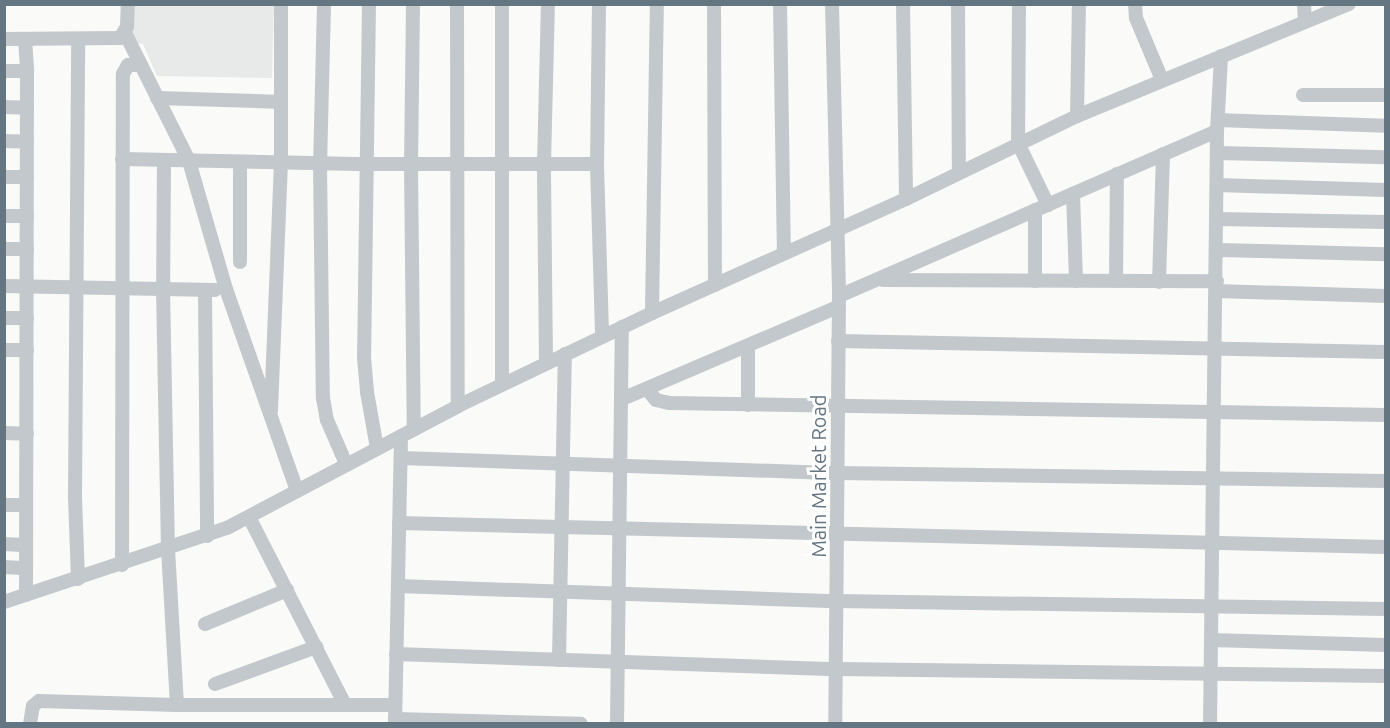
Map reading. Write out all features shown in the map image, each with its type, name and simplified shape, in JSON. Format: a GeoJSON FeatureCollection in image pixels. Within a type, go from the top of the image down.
{"type":"FeatureCollection","features":[{"type":"Feature","properties":{"kind":"street"},"geometry":{"type":"LineString","coordinates":[[128,4],[125,33],[189,161],[226,289],[297,491]]}},
{"type":"Feature","properties":{"kind":"street"},"geometry":{"type":"LineString","coordinates":[[271,422],[281,163],[281,4]]}},
{"type":"Feature","properties":{"kind":"street"},"geometry":{"type":"LineString","coordinates":[[324,4],[320,164],[323,398],[327,420],[346,464]]}},
{"type":"Feature","properties":{"kind":"street"},"geometry":{"type":"LineString","coordinates":[[369,4],[364,357],[368,401],[377,448]]}},
{"type":"Feature","properties":{"kind":"street"},"geometry":{"type":"LineString","coordinates":[[395,716],[401,458],[407,432],[413,4]]}},
{"type":"Feature","properties":{"kind":"street"},"geometry":{"type":"LineString","coordinates":[[457,4],[458,406]]}},
{"type":"Feature","properties":{"kind":"street"},"geometry":{"type":"LineString","coordinates":[[501,384],[502,4]]}},
{"type":"Feature","properties":{"kind":"street"},"geometry":{"type":"LineString","coordinates":[[546,363],[544,164],[548,4]]}},
{"type":"Feature","properties":{"kind":"street"},"geometry":{"type":"LineString","coordinates":[[598,4],[597,164],[602,338]]}},
{"type":"Feature","properties":{"kind":"street"},"geometry":{"type":"LineString","coordinates":[[652,313],[657,4]]}},
{"type":"Feature","properties":{"kind":"street"},"geometry":{"type":"LineString","coordinates":[[714,4],[715,285]]}},
{"type":"Feature","properties":{"kind":"street"},"geometry":{"type":"LineString","coordinates":[[780,4],[784,253]]}},
{"type":"Feature","properties":{"kind":"street","name":"Main Market Road"},"geometry":{"type":"LineString","coordinates":[[832,4],[839,302],[835,723]]}},
{"type":"Feature","properties":{"kind":"street"},"geometry":{"type":"LineString","coordinates":[[903,4],[906,200]]}},
{"type":"Feature","properties":{"kind":"street"},"geometry":{"type":"LineString","coordinates":[[958,4],[959,172]]}},
{"type":"Feature","properties":{"kind":"street"},"geometry":{"type":"LineString","coordinates":[[1019,4],[1018,143],[1041,208],[1035,281]]}},
{"type":"Feature","properties":{"kind":"street"},"geometry":{"type":"LineString","coordinates":[[1077,116],[1079,4]]}},
{"type":"Feature","properties":{"kind":"street"},"geometry":{"type":"LineString","coordinates":[[1135,4],[1136,18],[1162,80]]}},
{"type":"Feature","properties":{"kind":"street"},"geometry":{"type":"LineString","coordinates":[[1304,4],[1305,21]]}},
{"type":"Feature","properties":{"kind":"street"},"geometry":{"type":"LineString","coordinates":[[4,602],[207,536],[249,517],[501,384],[652,313],[906,200],[1077,116],[1349,4]]}},
{"type":"Feature","properties":{"kind":"street"},"geometry":{"type":"LineString","coordinates":[[4,39],[113,40],[125,33]]}},
{"type":"Feature","properties":{"kind":"street"},"geometry":{"type":"LineString","coordinates":[[24,39],[27,71],[26,596]]}},
{"type":"Feature","properties":{"kind":"street"},"geometry":{"type":"LineString","coordinates":[[78,40],[75,497],[78,579]]}},
{"type":"Feature","properties":{"kind":"street"},"geometry":{"type":"LineString","coordinates":[[1210,723],[1217,125],[1221,56]]}},
{"type":"Feature","properties":{"kind":"street"},"geometry":{"type":"LineString","coordinates":[[122,565],[123,74],[128,65],[141,64]]}},
{"type":"Feature","properties":{"kind":"street"},"geometry":{"type":"LineString","coordinates":[[4,71],[27,71]]}},
{"type":"Feature","properties":{"kind":"street"},"geometry":{"type":"LineString","coordinates":[[1303,95],[1386,95]]}},
{"type":"Feature","properties":{"kind":"street"},"geometry":{"type":"LineString","coordinates":[[157,98],[281,102]]}},
{"type":"Feature","properties":{"kind":"street"},"geometry":{"type":"LineString","coordinates":[[4,107],[27,108]]}},
{"type":"Feature","properties":{"kind":"street"},"geometry":{"type":"LineString","coordinates":[[622,399],[748,346],[839,302],[876,280],[1163,154],[1217,125],[1386,126]]}},
{"type":"Feature","properties":{"kind":"street"},"geometry":{"type":"LineString","coordinates":[[4,141],[27,142]]}},
{"type":"Feature","properties":{"kind":"street"},"geometry":{"type":"LineString","coordinates":[[1217,153],[1386,157]]}},
{"type":"Feature","properties":{"kind":"street"},"geometry":{"type":"LineString","coordinates":[[1160,282],[1163,154]]}},
{"type":"Feature","properties":{"kind":"street"},"geometry":{"type":"LineString","coordinates":[[122,159],[320,164],[597,164]]}},
{"type":"Feature","properties":{"kind":"street"},"geometry":{"type":"LineString","coordinates":[[164,160],[163,288],[168,549],[177,705]]}},
{"type":"Feature","properties":{"kind":"street"},"geometry":{"type":"LineString","coordinates":[[240,162],[240,262]]}},
{"type":"Feature","properties":{"kind":"street"},"geometry":{"type":"LineString","coordinates":[[1116,281],[1117,174]]}},
{"type":"Feature","properties":{"kind":"street"},"geometry":{"type":"LineString","coordinates":[[4,177],[27,177]]}},
{"type":"Feature","properties":{"kind":"street"},"geometry":{"type":"LineString","coordinates":[[1217,184],[1386,190]]}},
{"type":"Feature","properties":{"kind":"street"},"geometry":{"type":"LineString","coordinates":[[1073,194],[1076,281]]}},
{"type":"Feature","properties":{"kind":"street"},"geometry":{"type":"LineString","coordinates":[[4,216],[27,216]]}},
{"type":"Feature","properties":{"kind":"street"},"geometry":{"type":"LineString","coordinates":[[1217,219],[1386,222]]}},
{"type":"Feature","properties":{"kind":"street"},"geometry":{"type":"LineString","coordinates":[[4,249],[27,249]]}},
{"type":"Feature","properties":{"kind":"street"},"geometry":{"type":"LineString","coordinates":[[1217,250],[1386,254]]}},
{"type":"Feature","properties":{"kind":"street"},"geometry":{"type":"LineString","coordinates":[[876,280],[1160,282],[1386,296]]}},
{"type":"Feature","properties":{"kind":"street"},"geometry":{"type":"LineString","coordinates":[[4,286],[226,289]]}},
{"type":"Feature","properties":{"kind":"street"},"geometry":{"type":"LineString","coordinates":[[206,290],[207,536]]}},
{"type":"Feature","properties":{"kind":"street"},"geometry":{"type":"LineString","coordinates":[[4,318],[27,318]]}},
{"type":"Feature","properties":{"kind":"street"},"geometry":{"type":"LineString","coordinates":[[617,723],[622,327]]}},
{"type":"Feature","properties":{"kind":"street"},"geometry":{"type":"LineString","coordinates":[[838,341],[1386,352]]}},
{"type":"Feature","properties":{"kind":"street"},"geometry":{"type":"LineString","coordinates":[[748,346],[748,405]]}},
{"type":"Feature","properties":{"kind":"street"},"geometry":{"type":"LineString","coordinates":[[4,350],[27,350]]}},
{"type":"Feature","properties":{"kind":"street"},"geometry":{"type":"LineString","coordinates":[[559,660],[566,354]]}},
{"type":"Feature","properties":{"kind":"street"},"geometry":{"type":"LineString","coordinates":[[647,389],[652,397],[661,402],[1214,414],[1386,415]]}},
{"type":"Feature","properties":{"kind":"street"},"geometry":{"type":"LineString","coordinates":[[4,433],[27,434]]}},
{"type":"Feature","properties":{"kind":"street"},"geometry":{"type":"LineString","coordinates":[[401,458],[837,472],[1386,482]]}},
{"type":"Feature","properties":{"kind":"street"},"geometry":{"type":"LineString","coordinates":[[4,505],[26,505]]}},
{"type":"Feature","properties":{"kind":"street"},"geometry":{"type":"LineString","coordinates":[[249,517],[345,705]]}},
{"type":"Feature","properties":{"kind":"street"},"geometry":{"type":"LineString","coordinates":[[399,523],[837,536],[1386,547]]}},
{"type":"Feature","properties":{"kind":"street"},"geometry":{"type":"LineString","coordinates":[[4,544],[26,544]]}},
{"type":"Feature","properties":{"kind":"street"},"geometry":{"type":"LineString","coordinates":[[4,567],[26,568]]}},
{"type":"Feature","properties":{"kind":"street"},"geometry":{"type":"LineString","coordinates":[[398,586],[836,601],[1386,609]]}},
{"type":"Feature","properties":{"kind":"street"},"geometry":{"type":"LineString","coordinates":[[205,624],[287,590]]}},
{"type":"Feature","properties":{"kind":"street"},"geometry":{"type":"LineString","coordinates":[[1211,640],[1386,645]]}},
{"type":"Feature","properties":{"kind":"street"},"geometry":{"type":"LineString","coordinates":[[215,684],[316,647]]}},
{"type":"Feature","properties":{"kind":"street"},"geometry":{"type":"LineString","coordinates":[[396,654],[836,669],[1386,676]]}},
{"type":"Feature","properties":{"kind":"street"},"geometry":{"type":"LineString","coordinates":[[30,723],[33,706],[39,701],[177,705],[345,705],[395,716],[581,723]]}},
{"type":"Feature","properties":{"kind":"shaded area"},"geometry":{"type":"Polygon","coordinates":[[[129,5],[274,5],[272,78],[157,76],[143,44],[130,43],[129,5]]]}}]}
